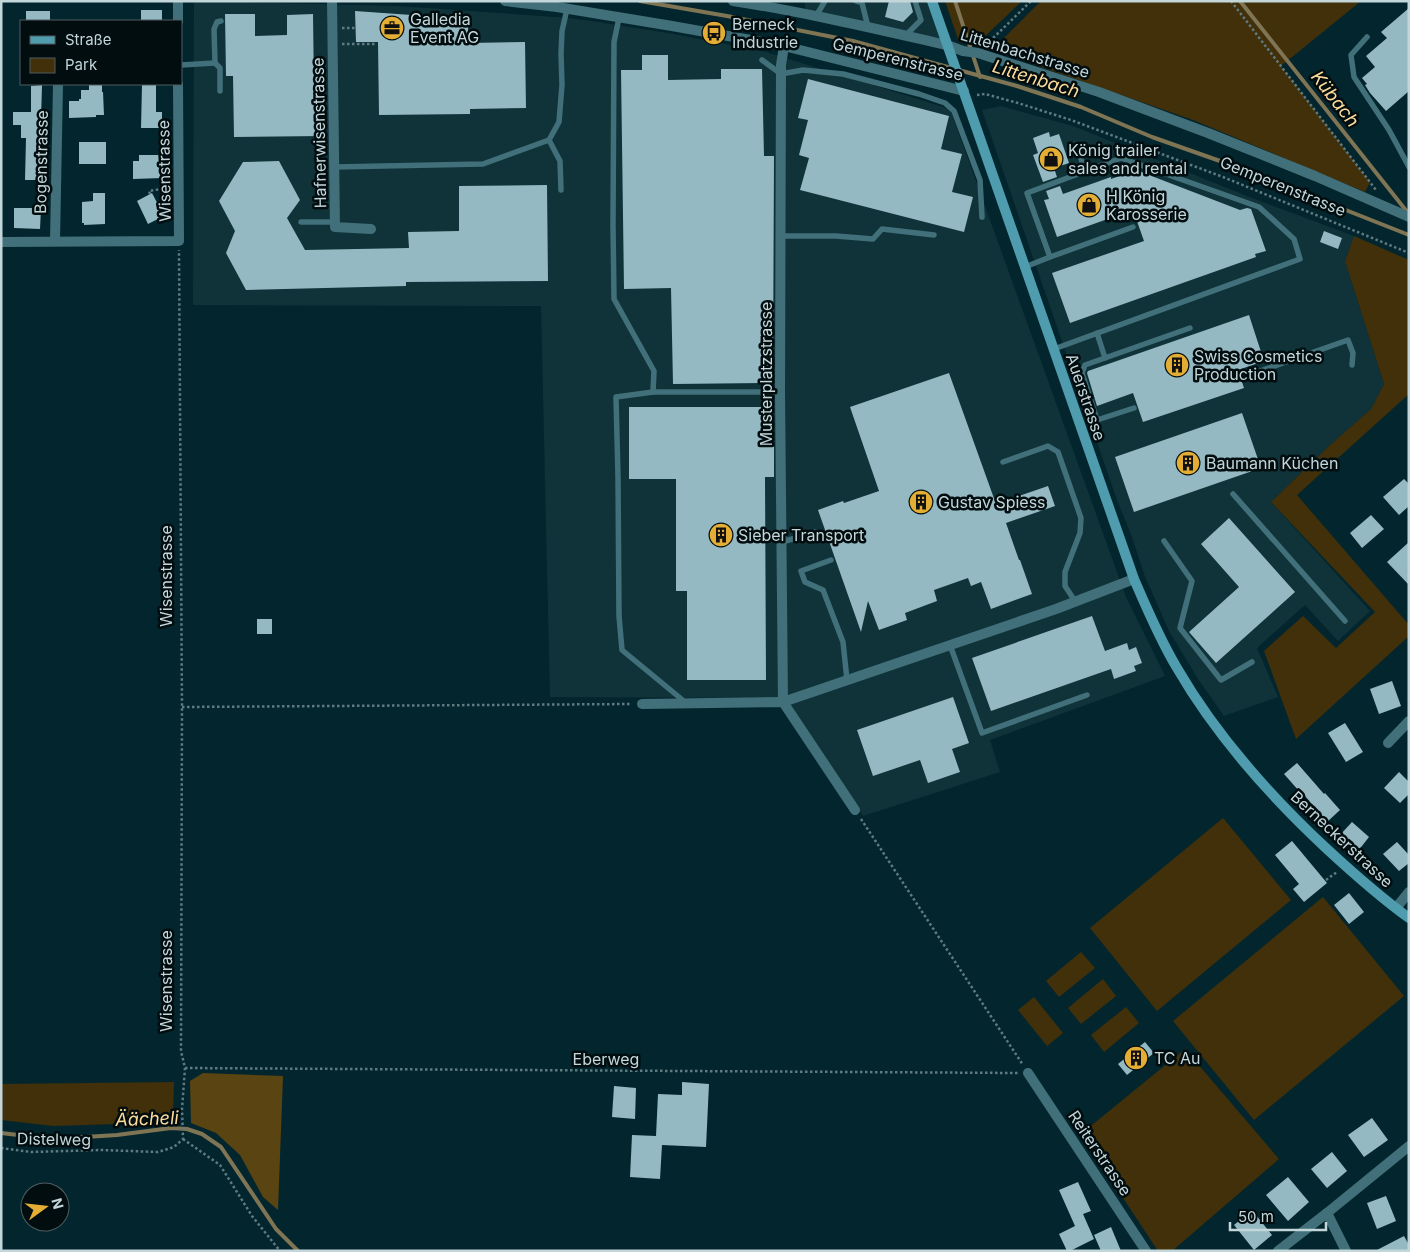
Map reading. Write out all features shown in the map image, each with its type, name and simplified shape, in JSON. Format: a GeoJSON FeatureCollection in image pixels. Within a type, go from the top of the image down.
{"type":"FeatureCollection","features":[{"type":"Feature","properties":{"kind":"main road","name":"Auerstrasse"},"geometry":{"type":"LineString","coordinates":[[932,1],[1134,579],[1155,628],[1176,667],[1215,727],[1258,779]]}},
{"type":"Feature","properties":{"kind":"main road","name":"Berneckerstrasse"},"geometry":{"type":"LineString","coordinates":[[1258,779],[1298,822],[1409,918]]}},
{"type":"Feature","properties":{"kind":"street"},"geometry":{"type":"LineString","coordinates":[[178,1],[178,20]]}},
{"type":"Feature","properties":{"kind":"street","name":"Hafnerwisenstrasse"},"geometry":{"type":"LineString","coordinates":[[332,1],[337,131],[331,142],[334,167],[330,187],[335,227],[372,229]]}},
{"type":"Feature","properties":{"kind":"street","name":"Gemperenstrasse"},"geometry":{"type":"LineString","coordinates":[[505,1],[680,27],[784,46],[964,91]]}},
{"type":"Feature","properties":{"kind":"street","name":"Littenbachstrasse"},"geometry":{"type":"LineString","coordinates":[[733,1],[768,6],[947,45],[963,51],[978,52],[1100,92],[1316,176],[1400,213]]}},
{"type":"Feature","properties":{"kind":"street","name":"Musterplatzstrasse"},"geometry":{"type":"LineString","coordinates":[[783,702],[780,392],[780,65],[784,46]]}},
{"type":"Feature","properties":{"kind":"street","name":"Bogenstrasse"},"geometry":{"type":"LineString","coordinates":[[55,241],[58,85]]}},
{"type":"Feature","properties":{"kind":"street","name":"Wisenstrasse"},"geometry":{"type":"LineString","coordinates":[[178,85],[179,241]]}},
{"type":"Feature","properties":{"kind":"street"},"geometry":{"type":"LineString","coordinates":[[1,242],[179,241]]}},
{"type":"Feature","properties":{"kind":"street"},"geometry":{"type":"LineString","coordinates":[[642,704],[783,702],[1134,579]]}},
{"type":"Feature","properties":{"kind":"street"},"geometry":{"type":"LineString","coordinates":[[783,702],[855,810]]}},
{"type":"Feature","properties":{"kind":"street"},"geometry":{"type":"LineString","coordinates":[[1388,743],[1409,722]]}},
{"type":"Feature","properties":{"kind":"street"},"geometry":{"type":"LineString","coordinates":[[1396,908],[1409,892]]}},
{"type":"Feature","properties":{"kind":"street","name":"Reiterstrasse"},"geometry":{"type":"LineString","coordinates":[[1028,1073],[1146,1251]]}},
{"type":"Feature","properties":{"kind":"street"},"geometry":{"type":"LineString","coordinates":[[1278,1251],[1409,1146]]}},
{"type":"Feature","properties":{"kind":"street"},"geometry":{"type":"LineString","coordinates":[[1327,1213],[1346,1251]]}},
{"type":"Feature","properties":{"kind":"lane"},"geometry":{"type":"LineString","coordinates":[[816,16],[825,1]]}},
{"type":"Feature","properties":{"kind":"lane"},"geometry":{"type":"LineString","coordinates":[[856,1],[862,3],[868,27]]}},
{"type":"Feature","properties":{"kind":"lane"},"geometry":{"type":"LineString","coordinates":[[905,36],[921,20],[915,1]]}},
{"type":"Feature","properties":{"kind":"lane"},"geometry":{"type":"LineString","coordinates":[[334,167],[483,164],[549,140],[559,122],[562,85],[562,31],[566,9]]}},
{"type":"Feature","properties":{"kind":"lane"},"geometry":{"type":"LineString","coordinates":[[619,18],[614,42],[614,299],[654,371],[653,392]]}},
{"type":"Feature","properties":{"kind":"lane"},"geometry":{"type":"LineString","coordinates":[[220,91],[220,68],[215,63],[214,29],[218,22],[221,21]]}},
{"type":"Feature","properties":{"kind":"lane"},"geometry":{"type":"LineString","coordinates":[[1367,37],[1351,55],[1354,77],[1409,167]]}},
{"type":"Feature","properties":{"kind":"lane"},"geometry":{"type":"LineString","coordinates":[[762,60],[781,74],[803,70],[843,74],[919,94],[945,104],[954,111],[980,180],[982,217]]}},
{"type":"Feature","properties":{"kind":"lane"},"geometry":{"type":"LineString","coordinates":[[182,65],[215,63]]}},
{"type":"Feature","properties":{"kind":"lane"},"geometry":{"type":"LineString","coordinates":[[549,140],[560,161],[561,190]]}},
{"type":"Feature","properties":{"kind":"lane"},"geometry":{"type":"LineString","coordinates":[[1076,144],[1085,171]]}},
{"type":"Feature","properties":{"kind":"lane"},"geometry":{"type":"LineString","coordinates":[[1050,257],[1027,193],[1121,158],[1259,207],[1294,239],[1300,259],[1054,349]]}},
{"type":"Feature","properties":{"kind":"lane"},"geometry":{"type":"LineString","coordinates":[[976,168],[989,164]]}},
{"type":"Feature","properties":{"kind":"lane"},"geometry":{"type":"LineString","coordinates":[[301,222],[335,222]]}},
{"type":"Feature","properties":{"kind":"lane"},"geometry":{"type":"LineString","coordinates":[[1024,267],[1133,227]]}},
{"type":"Feature","properties":{"kind":"lane"},"geometry":{"type":"LineString","coordinates":[[780,236],[836,236],[873,239],[882,229],[934,235]]}},
{"type":"Feature","properties":{"kind":"lane"},"geometry":{"type":"LineString","coordinates":[[1134,408],[1098,420],[1082,373],[1085,365],[1190,328]]}},
{"type":"Feature","properties":{"kind":"lane"},"geometry":{"type":"LineString","coordinates":[[1097,334],[1105,358]]}},
{"type":"Feature","properties":{"kind":"lane"},"geometry":{"type":"LineString","coordinates":[[1246,376],[1348,340],[1353,353],[1352,365]]}},
{"type":"Feature","properties":{"kind":"lane"},"geometry":{"type":"LineString","coordinates":[[686,703],[622,650],[619,616],[616,397],[653,392],[780,392]]}},
{"type":"Feature","properties":{"kind":"lane"},"geometry":{"type":"LineString","coordinates":[[1004,462],[1048,446],[1058,452],[1081,518],[1080,533],[1065,572],[1066,586],[1075,601]]}},
{"type":"Feature","properties":{"kind":"lane"},"geometry":{"type":"LineString","coordinates":[[1233,494],[1345,621]]}},
{"type":"Feature","properties":{"kind":"lane"},"geometry":{"type":"LineString","coordinates":[[782,542],[816,532]]}},
{"type":"Feature","properties":{"kind":"lane"},"geometry":{"type":"LineString","coordinates":[[1164,541],[1192,581],[1180,628],[1221,680],[1252,662]]}},
{"type":"Feature","properties":{"kind":"lane"},"geometry":{"type":"LineString","coordinates":[[831,560],[801,571],[805,582],[823,590],[843,642],[846,680]]}},
{"type":"Feature","properties":{"kind":"lane"},"geometry":{"type":"LineString","coordinates":[[950,645],[982,733],[1087,695]]}},
{"type":"Feature","properties":{"kind":"path"},"geometry":{"type":"LineString","coordinates":[[978,52],[1031,1]]}},
{"type":"Feature","properties":{"kind":"path"},"geometry":{"type":"LineString","coordinates":[[1231,1],[1400,213]]}},
{"type":"Feature","properties":{"kind":"path"},"geometry":{"type":"LineString","coordinates":[[333,44],[376,44]]}},
{"type":"Feature","properties":{"kind":"path","name":"Gemperenstrasse"},"geometry":{"type":"LineString","coordinates":[[964,91],[974,95],[985,94],[1071,120],[1223,177],[1409,253]]}},
{"type":"Feature","properties":{"kind":"path"},"geometry":{"type":"LineString","coordinates":[[150,194],[149,191],[179,186]]}},
{"type":"Feature","properties":{"kind":"path","name":"Wisenstrasse"},"geometry":{"type":"LineString","coordinates":[[179,241],[182,706],[181,1051],[185,1068]]}},
{"type":"Feature","properties":{"kind":"path"},"geometry":{"type":"LineString","coordinates":[[182,706],[642,704]]}},
{"type":"Feature","properties":{"kind":"path"},"geometry":{"type":"LineString","coordinates":[[855,810],[1028,1073]]}},
{"type":"Feature","properties":{"kind":"path"},"geometry":{"type":"LineString","coordinates":[[1326,880],[1338,871]]}},
{"type":"Feature","properties":{"kind":"path"},"geometry":{"type":"LineString","coordinates":[[185,1068],[182,1109],[183,1138],[220,1165],[252,1216],[280,1251]]}},
{"type":"Feature","properties":{"kind":"path","name":"Eberweg"},"geometry":{"type":"LineString","coordinates":[[185,1068],[1028,1073]]}},
{"type":"Feature","properties":{"kind":"path","name":"Distelweg"},"geometry":{"type":"LineString","coordinates":[[1,1148],[31,1152],[102,1150],[158,1152],[174,1147],[183,1138]]}},
{"type":"Feature","properties":{"kind":"shaded area"},"geometry":{"type":"Polygon","coordinates":[[[194,1],[398,6],[569,18],[598,22],[766,52],[950,109],[1126,597],[1165,676],[990,740],[1000,772],[863,816],[785,698],[550,697],[541,306],[193,305],[194,1]]]}},
{"type":"Feature","properties":{"kind":"shaded area"},"geometry":{"type":"Polygon","coordinates":[[[804,1],[932,1],[947,45],[807,14],[804,1]]]}},
{"type":"Feature","properties":{"kind":"shaded area"},"geometry":{"type":"Polygon","coordinates":[[[1001,106],[1073,126],[1252,198],[1354,236],[1345,261],[1384,384],[1371,409],[1330,445],[1271,502],[1370,611],[1338,641],[1305,605],[1257,648],[1278,697],[1224,716],[1198,679],[1169,631],[1144,574],[1117,500],[982,110],[1001,106]]]}},
{"type":"Feature","properties":{"kind":"shaded area"},"geometry":{"type":"Polygon","coordinates":[[[203,1073],[283,1076],[278,1210],[263,1197],[240,1155],[216,1133],[191,1123],[190,1081],[203,1073]]]}},
{"type":"Feature","properties":{"kind":"green space"},"geometry":{"type":"Polygon","coordinates":[[[945,1],[1022,1],[977,44],[959,42],[945,1]]]}},
{"type":"Feature","properties":{"kind":"green space"},"geometry":{"type":"Polygon","coordinates":[[[1041,1],[1361,1],[1281,66],[1370,182],[1365,192],[1193,120],[992,50],[1041,1]]]}},
{"type":"Feature","properties":{"kind":"green space"},"geometry":{"type":"Polygon","coordinates":[[[1354,236],[1409,260],[1409,394],[1297,495],[1409,625],[1409,636],[1296,739],[1264,651],[1303,616],[1336,648],[1375,612],[1271,502],[1330,445],[1371,409],[1384,384],[1345,261],[1354,236]]]}},
{"type":"Feature","properties":{"kind":"green space"},"geometry":{"type":"Polygon","coordinates":[[[1223,818],[1291,900],[1157,1011],[1090,928],[1223,818]]]}},
{"type":"Feature","properties":{"kind":"green space"},"geometry":{"type":"Polygon","coordinates":[[[1323,897],[1404,996],[1254,1120],[1173,1021],[1323,897]]]}},
{"type":"Feature","properties":{"kind":"green space"},"geometry":{"type":"Polygon","coordinates":[[[1081,952],[1095,968],[1059,997],[1046,981],[1081,952]]]}},
{"type":"Feature","properties":{"kind":"green space"},"geometry":{"type":"Polygon","coordinates":[[[1103,979],[1116,996],[1081,1024],[1068,1008],[1103,979]]]}},
{"type":"Feature","properties":{"kind":"green space"},"geometry":{"type":"Polygon","coordinates":[[[1034,997],[1063,1033],[1047,1046],[1018,1010],[1034,997]]]}},
{"type":"Feature","properties":{"kind":"green space"},"geometry":{"type":"Polygon","coordinates":[[[1126,1007],[1139,1023],[1104,1052],[1091,1035],[1126,1007]]]}},
{"type":"Feature","properties":{"kind":"green space"},"geometry":{"type":"Polygon","coordinates":[[[1185,1049],[1279,1159],[1172,1251],[1158,1251],[1081,1134],[1185,1049]]]}},
{"type":"Feature","properties":{"kind":"green space"},"geometry":{"type":"Polygon","coordinates":[[[174,1082],[173,1115],[118,1124],[53,1126],[1,1120],[1,1084],[174,1082]]]}},
{"type":"Feature","properties":{"kind":"building"},"geometry":{"type":"Polygon","coordinates":[[[889,1],[910,1],[913,12],[903,22],[885,17],[889,1]]]}},
{"type":"Feature","properties":{"kind":"building"},"geometry":{"type":"Polygon","coordinates":[[[1409,8],[1409,91],[1386,111],[1370,93],[1365,85],[1367,84],[1362,78],[1375,67],[1366,56],[1387,38],[1381,32],[1409,8]]]}},
{"type":"Feature","properties":{"kind":"building"},"geometry":{"type":"Polygon","coordinates":[[[141,10],[162,10],[162,20],[141,20],[141,10]]]}},
{"type":"Feature","properties":{"kind":"building"},"geometry":{"type":"Polygon","coordinates":[[[26,11],[50,11],[50,20],[26,20],[26,11]]]}},
{"type":"Feature","properties":{"kind":"building"},"geometry":{"type":"Polygon","coordinates":[[[355,11],[468,19],[468,43],[525,42],[526,108],[470,109],[470,114],[379,115],[378,42],[356,42],[355,11]]]}},
{"type":"Feature","properties":{"kind":"building"},"geometry":{"type":"Polygon","coordinates":[[[225,14],[255,14],[255,36],[287,35],[287,15],[313,14],[314,89],[321,89],[322,136],[234,137],[233,76],[226,76],[225,14]]]}},
{"type":"Feature","properties":{"kind":"building"},"geometry":{"type":"Polygon","coordinates":[[[642,55],[668,55],[668,80],[721,79],[721,69],[762,69],[764,156],[774,156],[773,373],[763,373],[763,383],[673,384],[671,288],[624,289],[621,70],[642,70],[642,55]]]}},
{"type":"Feature","properties":{"kind":"building"},"geometry":{"type":"Polygon","coordinates":[[[808,79],[949,116],[941,149],[962,154],[952,192],[973,197],[964,232],[800,190],[809,158],[799,155],[808,120],[798,118],[808,79]]]}},
{"type":"Feature","properties":{"kind":"building"},"geometry":{"type":"Polygon","coordinates":[[[42,85],[41,180],[25,180],[26,138],[21,138],[21,125],[13,125],[13,112],[31,112],[31,86],[42,85]]]}},
{"type":"Feature","properties":{"kind":"building"},"geometry":{"type":"Polygon","coordinates":[[[89,85],[102,85],[104,115],[69,118],[69,101],[79,101],[81,99],[81,90],[89,90],[89,85]]]}},
{"type":"Feature","properties":{"kind":"building"},"geometry":{"type":"Polygon","coordinates":[[[142,85],[156,85],[156,112],[162,112],[162,128],[141,128],[142,85]]]}},
{"type":"Feature","properties":{"kind":"building","name":"König trailer sales and rental"},"geometry":{"type":"Polygon","coordinates":[[[1049,132],[1050,137],[1059,134],[1069,163],[1054,168],[1057,177],[1043,182],[1033,155],[1038,153],[1033,138],[1049,132]]]}},
{"type":"Feature","properties":{"kind":"building"},"geometry":{"type":"Polygon","coordinates":[[[79,142],[106,142],[106,164],[79,164],[79,142]]]}},
{"type":"Feature","properties":{"kind":"building"},"geometry":{"type":"Polygon","coordinates":[[[139,155],[162,155],[163,178],[133,179],[133,161],[139,161],[139,155]]]}},
{"type":"Feature","properties":{"kind":"building"},"geometry":{"type":"Polygon","coordinates":[[[279,161],[300,200],[287,218],[305,250],[409,248],[408,232],[459,231],[459,186],[547,185],[548,281],[406,282],[406,286],[246,290],[226,253],[235,231],[219,201],[243,162],[279,161]]]}},
{"type":"Feature","properties":{"kind":"building"},"geometry":{"type":"Polygon","coordinates":[[[1136,170],[1240,210],[1251,209],[1266,251],[1255,254],[1256,257],[1070,323],[1052,273],[1144,241],[1133,210],[1057,237],[1044,200],[1049,199],[1046,191],[1060,186],[1063,194],[1136,170]]]}},
{"type":"Feature","properties":{"kind":"building"},"geometry":{"type":"Polygon","coordinates":[[[93,193],[105,193],[105,224],[84,225],[82,223],[82,202],[93,201],[93,193]]]}},
{"type":"Feature","properties":{"kind":"building"},"geometry":{"type":"Polygon","coordinates":[[[152,193],[164,216],[148,224],[137,201],[152,193]]]}},
{"type":"Feature","properties":{"kind":"building"},"geometry":{"type":"Polygon","coordinates":[[[14,208],[41,208],[40,229],[14,228],[14,208]]]}},
{"type":"Feature","properties":{"kind":"building"},"geometry":{"type":"Polygon","coordinates":[[[1324,231],[1342,238],[1338,249],[1320,242],[1324,231]]]}},
{"type":"Feature","properties":{"kind":"building","name":"Swiss Cosmetics Production"},"geometry":{"type":"Polygon","coordinates":[[[1249,315],[1264,361],[1238,370],[1244,388],[1143,422],[1133,393],[1097,406],[1088,371],[1249,315]]]}},
{"type":"Feature","properties":{"kind":"building","name":"Gustav Spiess"},"geometry":{"type":"Polygon","coordinates":[[[949,373],[996,504],[1048,486],[1055,506],[1006,523],[1032,594],[991,609],[981,582],[971,586],[968,578],[934,590],[937,601],[905,613],[907,620],[879,630],[868,601],[861,632],[818,510],[879,491],[850,407],[949,373]]]}},
{"type":"Feature","properties":{"kind":"building","name":"Sieber Transport"},"geometry":{"type":"Polygon","coordinates":[[[629,407],[764,407],[764,427],[773,427],[774,446],[774,477],[765,477],[766,680],[687,680],[687,591],[676,591],[676,479],[629,479],[629,407]]]}},
{"type":"Feature","properties":{"kind":"building","name":"Baumann Küchen"},"geometry":{"type":"Polygon","coordinates":[[[1242,413],[1261,468],[1134,512],[1115,457],[1242,413]]]}},
{"type":"Feature","properties":{"kind":"building"},"geometry":{"type":"Polygon","coordinates":[[[1404,479],[1409,484],[1409,506],[1399,515],[1383,497],[1404,479]]]}},
{"type":"Feature","properties":{"kind":"building"},"geometry":{"type":"Polygon","coordinates":[[[1371,515],[1384,529],[1362,548],[1350,533],[1371,515]]]}},
{"type":"Feature","properties":{"kind":"building"},"geometry":{"type":"Polygon","coordinates":[[[1229,518],[1295,592],[1216,663],[1189,632],[1239,587],[1201,544],[1229,518]]]}},
{"type":"Feature","properties":{"kind":"building"},"geometry":{"type":"Polygon","coordinates":[[[1409,542],[1409,585],[1387,562],[1409,542]]]}},
{"type":"Feature","properties":{"kind":"building"},"geometry":{"type":"Polygon","coordinates":[[[1092,616],[1105,651],[1127,643],[1129,650],[1136,647],[1142,663],[1134,666],[1136,671],[1114,679],[1111,669],[991,711],[972,658],[1092,616]]]}},
{"type":"Feature","properties":{"kind":"building"},"geometry":{"type":"Polygon","coordinates":[[[257,619],[272,619],[272,634],[257,634],[257,619]]]}},
{"type":"Feature","properties":{"kind":"building"},"geometry":{"type":"Polygon","coordinates":[[[1392,681],[1401,706],[1379,714],[1370,689],[1392,681]]]}},
{"type":"Feature","properties":{"kind":"building"},"geometry":{"type":"Polygon","coordinates":[[[953,697],[969,743],[952,749],[960,772],[928,783],[920,760],[873,776],[857,730],[953,697]]]}},
{"type":"Feature","properties":{"kind":"building"},"geometry":{"type":"Polygon","coordinates":[[[1345,723],[1363,752],[1346,762],[1328,733],[1345,723]]]}},
{"type":"Feature","properties":{"kind":"building"},"geometry":{"type":"Polygon","coordinates":[[[1297,763],[1340,810],[1327,822],[1284,774],[1297,763]]]}},
{"type":"Feature","properties":{"kind":"building"},"geometry":{"type":"Polygon","coordinates":[[[1399,772],[1409,782],[1409,794],[1400,803],[1384,788],[1399,772]]]}},
{"type":"Feature","properties":{"kind":"building"},"geometry":{"type":"Polygon","coordinates":[[[1352,822],[1369,837],[1358,851],[1340,835],[1352,822]]]}},
{"type":"Feature","properties":{"kind":"building"},"geometry":{"type":"Polygon","coordinates":[[[1292,841],[1327,883],[1304,902],[1293,889],[1299,884],[1275,855],[1292,841]]]}},
{"type":"Feature","properties":{"kind":"building"},"geometry":{"type":"Polygon","coordinates":[[[1397,842],[1409,855],[1409,863],[1399,871],[1383,854],[1397,842]]]}},
{"type":"Feature","properties":{"kind":"building"},"geometry":{"type":"Polygon","coordinates":[[[1349,893],[1364,912],[1349,924],[1334,905],[1349,893]]]}},
{"type":"Feature","properties":{"kind":"building","name":"TC Au"},"geometry":{"type":"Polygon","coordinates":[[[1145,1042],[1154,1053],[1127,1075],[1118,1064],[1145,1042]]]}},
{"type":"Feature","properties":{"kind":"building"},"geometry":{"type":"Polygon","coordinates":[[[682,1082],[709,1084],[706,1147],[662,1145],[660,1179],[630,1177],[632,1135],[656,1136],[658,1094],[682,1095],[682,1082]]]}},
{"type":"Feature","properties":{"kind":"building"},"geometry":{"type":"Polygon","coordinates":[[[614,1086],[636,1088],[635,1119],[612,1117],[614,1086]]]}},
{"type":"Feature","properties":{"kind":"building"},"geometry":{"type":"Polygon","coordinates":[[[1372,1118],[1388,1140],[1364,1157],[1348,1135],[1372,1118]]]}},
{"type":"Feature","properties":{"kind":"building"},"geometry":{"type":"Polygon","coordinates":[[[1332,1152],[1347,1171],[1327,1188],[1311,1169],[1332,1152]]]}},
{"type":"Feature","properties":{"kind":"building"},"geometry":{"type":"Polygon","coordinates":[[[1288,1177],[1309,1202],[1288,1221],[1266,1195],[1288,1177]]]}},
{"type":"Feature","properties":{"kind":"building"},"geometry":{"type":"Polygon","coordinates":[[[1078,1182],[1091,1211],[1083,1214],[1094,1239],[1067,1251],[1059,1234],[1075,1226],[1059,1190],[1078,1182]]]}},
{"type":"Feature","properties":{"kind":"building"},"geometry":{"type":"Polygon","coordinates":[[[1386,1196],[1396,1221],[1377,1229],[1367,1203],[1386,1196]]]}},
{"type":"Feature","properties":{"kind":"building"},"geometry":{"type":"Polygon","coordinates":[[[1252,1210],[1272,1235],[1254,1250],[1234,1225],[1252,1210]]]}},
{"type":"Feature","properties":{"kind":"building"},"geometry":{"type":"Polygon","coordinates":[[[1111,1227],[1121,1251],[1101,1251],[1094,1235],[1111,1227]]]}},
{"type":"Feature","properties":{"kind":"building"},"geometry":{"type":"Polygon","coordinates":[[[1404,1236],[1409,1245],[1409,1251],[1375,1251],[1404,1236]]]}},
{"type":"Feature","properties":{"kind":"waterway","name":"Littenbach"},"geometry":{"type":"LineString","coordinates":[[640,1],[853,41],[1017,86],[1081,107],[1152,137],[1237,167],[1409,235]]}},
{"type":"Feature","properties":{"kind":"waterway"},"geometry":{"type":"LineString","coordinates":[[955,1],[980,77]]}},
{"type":"Feature","properties":{"kind":"waterway","name":"Kübach"},"geometry":{"type":"LineString","coordinates":[[1240,1],[1408,213]]}},
{"type":"Feature","properties":{"kind":"waterway","name":"Äächeli"},"geometry":{"type":"LineString","coordinates":[[1,1133],[53,1139],[117,1135],[171,1128],[187,1129],[202,1134],[221,1147],[276,1229],[298,1251]]}},
{"type":"Feature","properties":{"kind":"place","name":"Galledia Event AG"},"geometry":{"type":"Point","coordinates":[392,28]}},
{"type":"Feature","properties":{"kind":"place","name":"Berneck Industrie"},"geometry":{"type":"Point","coordinates":[714,33]}},
{"type":"Feature","properties":{"kind":"place","name":"König trailer sales and rental"},"geometry":{"type":"Point","coordinates":[1051,159]}},
{"type":"Feature","properties":{"kind":"place","name":"H König Karosserie"},"geometry":{"type":"Point","coordinates":[1089,205]}},
{"type":"Feature","properties":{"kind":"place","name":"Swiss Cosmetics Production"},"geometry":{"type":"Point","coordinates":[1177,365]}},
{"type":"Feature","properties":{"kind":"place","name":"Baumann Küchen"},"geometry":{"type":"Point","coordinates":[1188,463]}},
{"type":"Feature","properties":{"kind":"place","name":"Gustav Spiess"},"geometry":{"type":"Point","coordinates":[921,502]}},
{"type":"Feature","properties":{"kind":"place","name":"Sieber Transport"},"geometry":{"type":"Point","coordinates":[721,535]}},
{"type":"Feature","properties":{"kind":"place","name":"TC Au"},"geometry":{"type":"Point","coordinates":[1136,1058]}}]}
